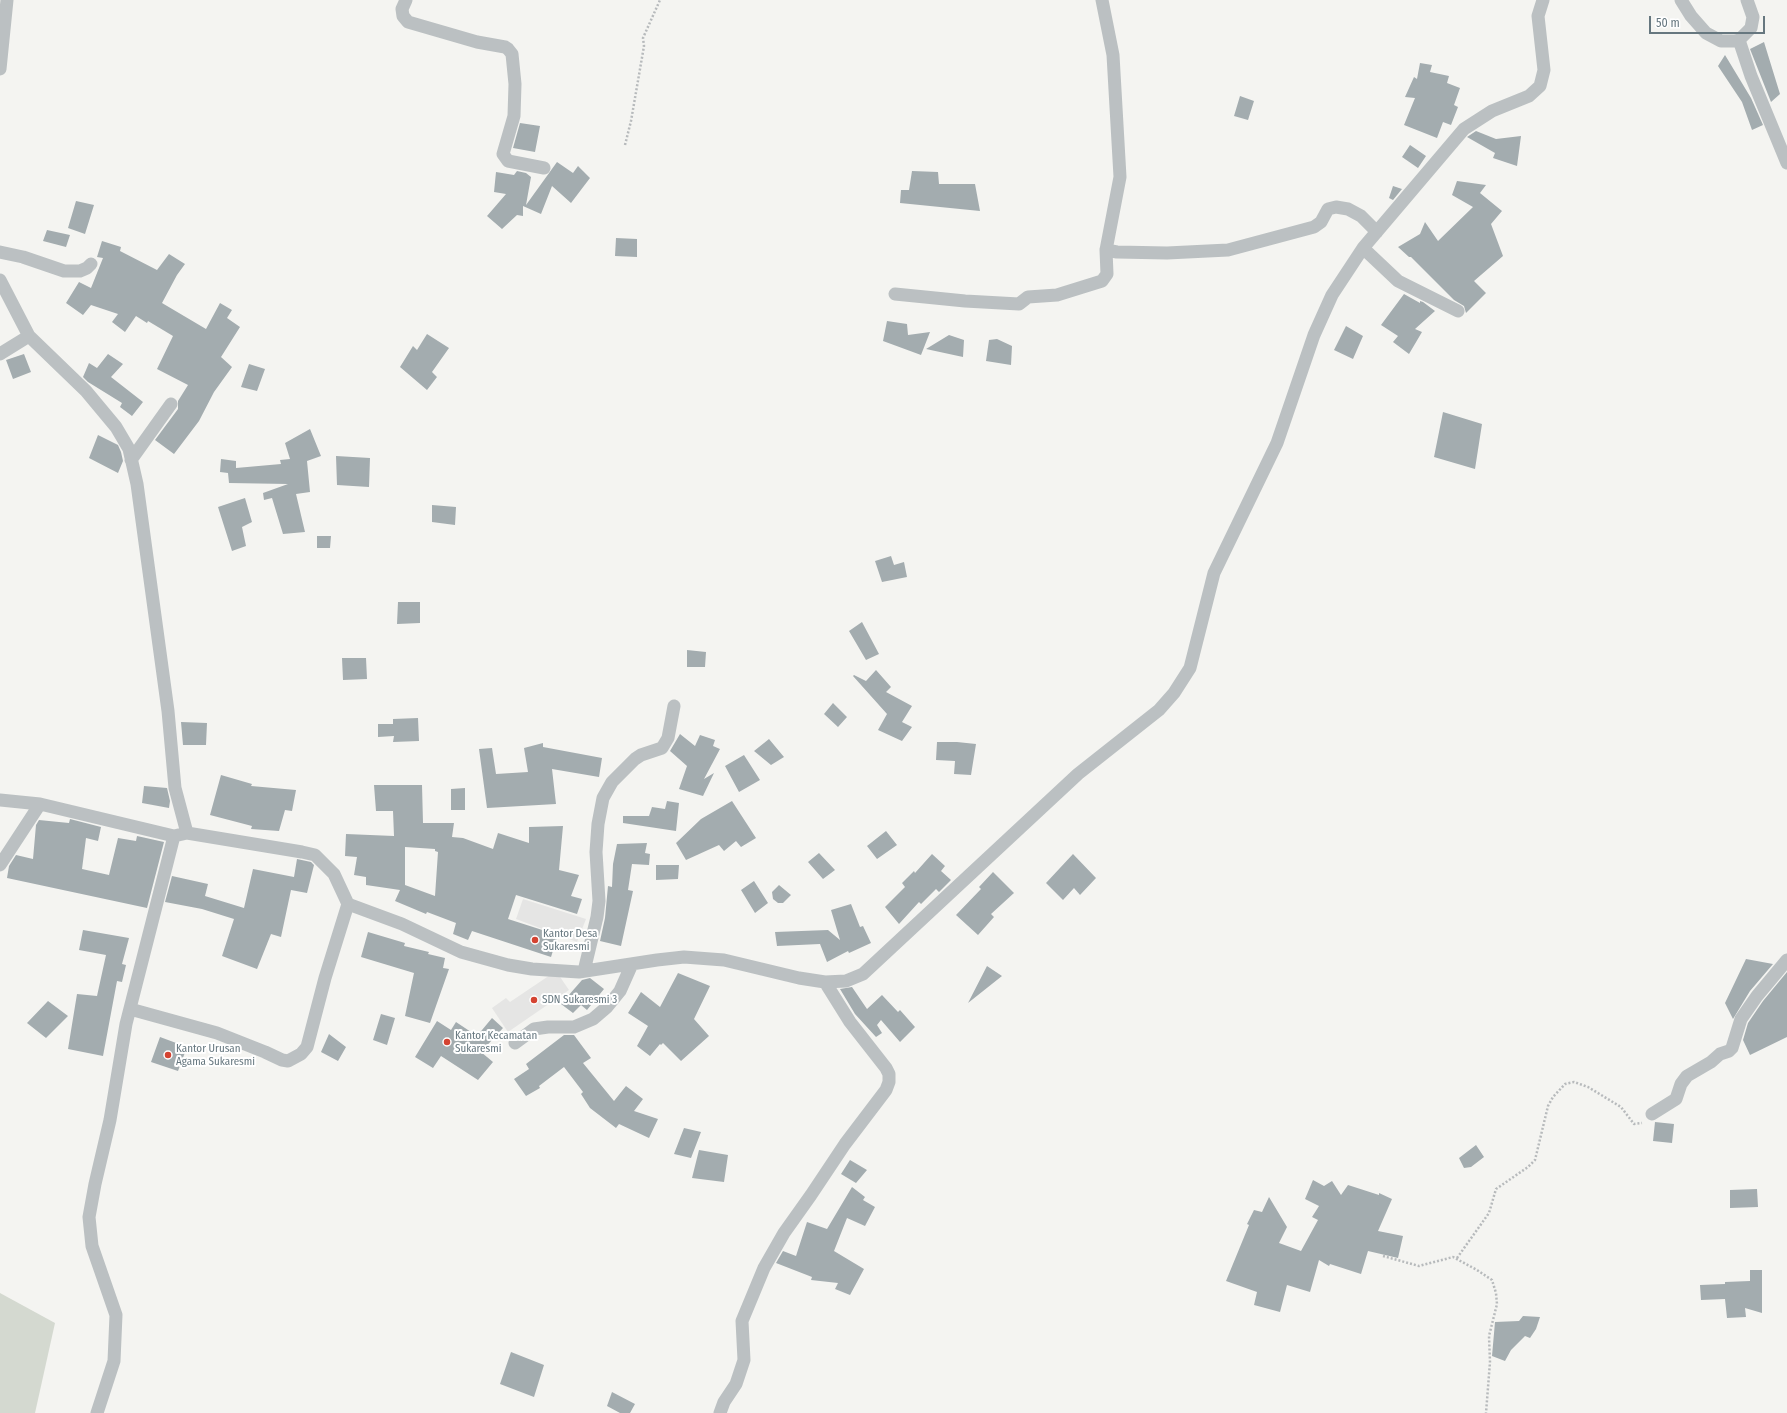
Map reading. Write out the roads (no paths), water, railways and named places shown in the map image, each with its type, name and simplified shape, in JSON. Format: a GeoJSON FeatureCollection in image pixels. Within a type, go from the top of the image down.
{"type":"FeatureCollection","features":[{"type":"Feature","properties":{"kind":"street"},"geometry":{"type":"LineString","coordinates":[[406,0],[402,9],[403,16],[408,22],[477,42],[505,47],[508,49],[512,54],[515,84],[514,116],[503,154],[508,161],[544,168]]}},
{"type":"Feature","properties":{"kind":"street"},"geometry":{"type":"LineString","coordinates":[[895,294],[965,301],[1019,304],[1028,296],[1057,295],[1102,281],[1107,274],[1106,250],[1120,177],[1113,56],[1102,0]]}},
{"type":"Feature","properties":{"kind":"street"},"geometry":{"type":"LineString","coordinates":[[348,904],[402,924],[461,952],[508,965],[532,969],[584,971],[684,957],[724,960],[799,978],[825,982],[846,981],[863,974],[1078,774],[1159,710],[1174,693],[1190,668],[1214,573],[1277,443],[1314,335],[1332,295],[1363,248],[1464,129],[1492,111],[1529,96],[1540,86],[1544,70],[1538,16],[1544,0]]}},
{"type":"Feature","properties":{"kind":"street"},"geometry":{"type":"LineString","coordinates":[[1681,0],[1691,16],[1706,32],[1721,41],[1734,42],[1739,40],[1751,28],[1753,17],[1747,0]]}},
{"type":"Feature","properties":{"kind":"street"},"geometry":{"type":"LineString","coordinates":[[0,69],[4,2]]}},
{"type":"Feature","properties":{"kind":"street"},"geometry":{"type":"LineString","coordinates":[[1739,40],[1753,82],[1787,163]]}},
{"type":"Feature","properties":{"kind":"street"},"geometry":{"type":"LineString","coordinates":[[1106,250],[1117,252],[1167,253],[1228,250],[1314,228],[1321,222],[1328,209],[1336,208],[1348,209],[1361,216],[1377,232]]}},
{"type":"Feature","properties":{"kind":"street"},"geometry":{"type":"LineString","coordinates":[[1363,248],[1398,281],[1458,311]]}},
{"type":"Feature","properties":{"kind":"street"},"geometry":{"type":"LineString","coordinates":[[0,252],[70,272],[80,272],[92,264]]}},
{"type":"Feature","properties":{"kind":"street"},"geometry":{"type":"LineString","coordinates":[[0,280],[29,336],[86,391],[116,426],[129,449],[137,484],[168,711],[176,788],[187,833]]}},
{"type":"Feature","properties":{"kind":"street"},"geometry":{"type":"LineString","coordinates":[[0,354],[29,336]]}},
{"type":"Feature","properties":{"kind":"street"},"geometry":{"type":"LineString","coordinates":[[131,460],[171,404]]}},
{"type":"Feature","properties":{"kind":"street"},"geometry":{"type":"LineString","coordinates":[[584,971],[599,901],[596,852],[598,824],[603,798],[612,782],[635,759],[641,755],[662,748],[668,738],[674,706]]}},
{"type":"Feature","properties":{"kind":"street"},"geometry":{"type":"LineString","coordinates":[[0,800],[40,804],[174,836],[187,833],[294,850],[315,856],[334,874],[348,904],[329,964],[307,1047],[301,1054],[288,1060],[282,1060],[217,1033],[130,1009]]}},
{"type":"Feature","properties":{"kind":"street"},"geometry":{"type":"LineString","coordinates":[[0,865],[40,804]]}},
{"type":"Feature","properties":{"kind":"street"},"geometry":{"type":"LineString","coordinates":[[97,1413],[114,1361],[116,1315],[92,1246],[89,1217],[110,1120],[126,1024],[145,943],[174,836]]}},
{"type":"Feature","properties":{"kind":"street"},"geometry":{"type":"LineString","coordinates":[[1652,1114],[1676,1099],[1682,1081],[1687,1076],[1711,1062],[1720,1054],[1729,1051],[1732,1048],[1741,1019],[1757,996],[1787,960]]}},
{"type":"Feature","properties":{"kind":"street"},"geometry":{"type":"LineString","coordinates":[[515,1043],[534,1029],[548,1027],[574,1027],[593,1019],[607,1007],[620,991],[632,964]]}},
{"type":"Feature","properties":{"kind":"street"},"geometry":{"type":"LineString","coordinates":[[720,1413],[724,1402],[736,1384],[744,1360],[742,1321],[764,1268],[784,1233],[845,1144],[886,1090],[888,1082],[889,1074],[886,1068],[850,1022],[825,982]]}},
{"type":"Feature","properties":{"kind":"place","name":"Kantor Desa Sukaresmi"},"geometry":{"type":"Point","coordinates":[535,940]}},
{"type":"Feature","properties":{"kind":"place","name":"SDN Sukaresmi 3"},"geometry":{"type":"Point","coordinates":[534,1000]}},
{"type":"Feature","properties":{"kind":"place","name":"Kantor Kecamatan Sukaresmi"},"geometry":{"type":"Point","coordinates":[447,1042]}},
{"type":"Feature","properties":{"kind":"place","name":"Kantor Urusan Agama Sukaresmi"},"geometry":{"type":"Point","coordinates":[168,1055]}}]}
